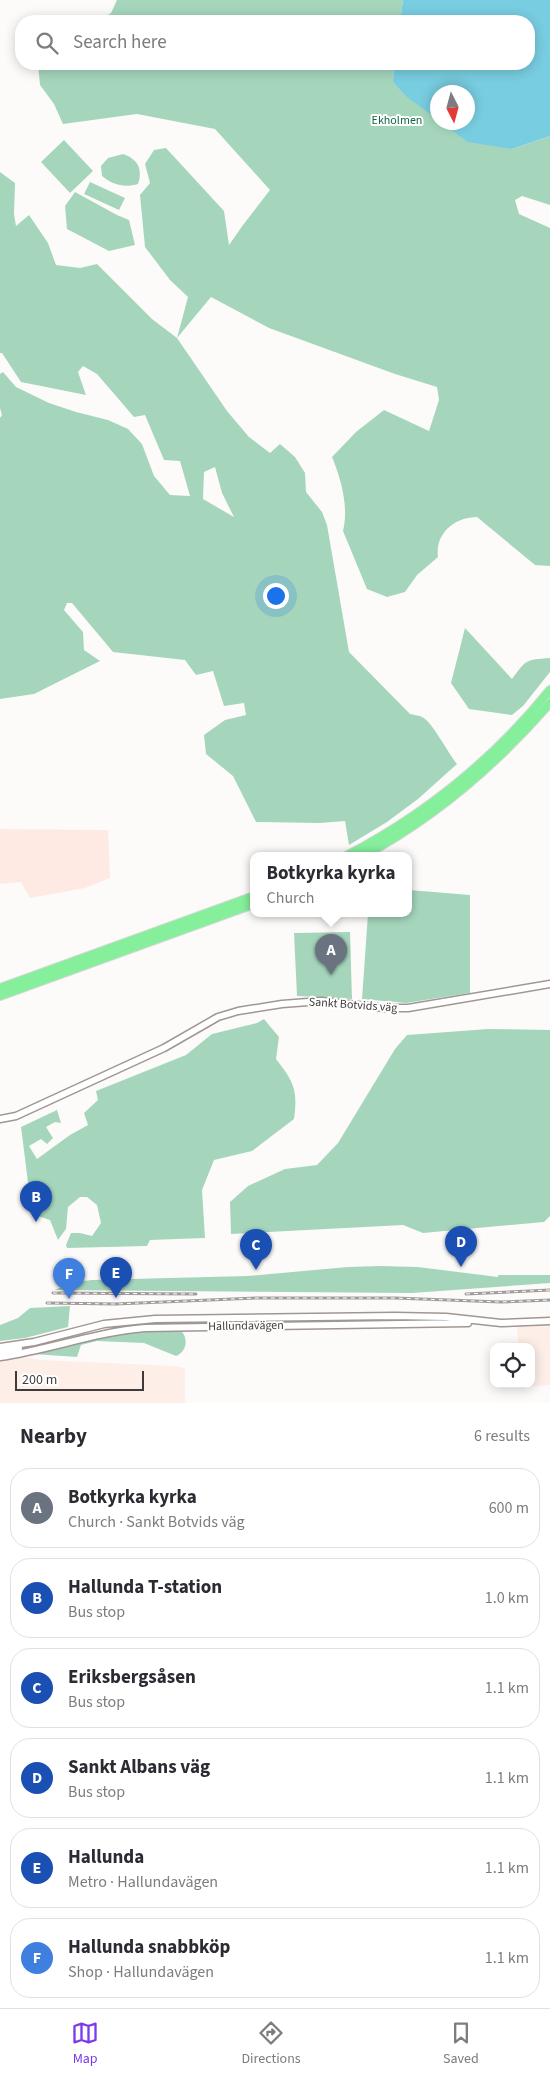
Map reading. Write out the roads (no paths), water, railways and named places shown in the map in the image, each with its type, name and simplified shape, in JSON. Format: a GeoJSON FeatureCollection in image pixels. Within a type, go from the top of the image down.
{"type":"FeatureCollection","features":[{"type":"Feature","properties":{"kind":"highway"},"geometry":{"type":"LineString","coordinates":[[353,852],[400,825],[464,778],[496,749],[550,690]]}},
{"type":"Feature","properties":{"kind":"highway"},"geometry":{"type":"LineString","coordinates":[[370,852],[403,832],[468,784],[502,754],[550,703]]}},
{"type":"Feature","properties":{"kind":"highway"},"geometry":{"type":"LineString","coordinates":[[2,992],[250,898]]}},
{"type":"Feature","properties":{"kind":"highway"},"geometry":{"type":"LineString","coordinates":[[2,992],[250,905]]}},
{"type":"Feature","properties":{"kind":"main road","name":"Sankt Botvids väg"},"geometry":{"type":"LineString","coordinates":[[0,1119],[16,1116],[164,1048],[218,1017],[238,1011],[314,1001],[385,1008],[408,1008],[550,984]]}},
{"type":"Feature","properties":{"kind":"main road","name":"Hallundavägen"},"geometry":{"type":"LineString","coordinates":[[0,1352],[104,1324],[146,1319],[403,1316],[495,1322]]}},
{"type":"Feature","properties":{"kind":"main road","name":"Hallundavägen"},"geometry":{"type":"LineString","coordinates":[[0,1356],[20,1354],[114,1331],[145,1328],[550,1322]]}},
{"type":"Feature","properties":{"kind":"main road","name":"Hallundavägen"},"geometry":{"type":"LineString","coordinates":[[0,1347],[34,1342]]}},
{"type":"Feature","properties":{"kind":"water"},"geometry":{"type":"Polygon","coordinates":[[[403,0],[550,0],[550,136],[512,149],[468,142],[452,130],[475,130],[475,85],[430,85],[430,114],[407,97],[393,82],[394,70],[535,70],[535,15],[401,15],[403,0]]]}},
{"type":"Feature","properties":{"kind":"railway"},"geometry":{"type":"LineString","coordinates":[[466,1294],[550,1290]]}},
{"type":"Feature","properties":{"kind":"railway"},"geometry":{"type":"LineString","coordinates":[[53,1293],[196,1294]]}},
{"type":"Feature","properties":{"kind":"railway"},"geometry":{"type":"LineString","coordinates":[[47,1303],[116,1304],[256,1298],[395,1298],[501,1302],[550,1300]]}},
{"type":"Feature","properties":{"kind":"place","name":"Botkyrka kyrka"},"geometry":{"type":"Point","coordinates":[331,975]}},
{"type":"Feature","properties":{"kind":"place","name":"Hallunda T-station"},"geometry":{"type":"Point","coordinates":[36,1222]}},
{"type":"Feature","properties":{"kind":"place","name":"Sankt Albans väg"},"geometry":{"type":"Point","coordinates":[461,1267]}},
{"type":"Feature","properties":{"kind":"place","name":"Eriksbergsåsen"},"geometry":{"type":"Point","coordinates":[256,1270]}},
{"type":"Feature","properties":{"kind":"place","name":"Hallunda"},"geometry":{"type":"Point","coordinates":[116,1298]}},
{"type":"Feature","properties":{"kind":"place","name":"Hallunda snabbköp"},"geometry":{"type":"Point","coordinates":[69,1299]}},
{"type":"Feature","properties":{"kind":"park label","name":"Ekholmen"},"geometry":{"type":"Point","coordinates":[397,120]}}]}
